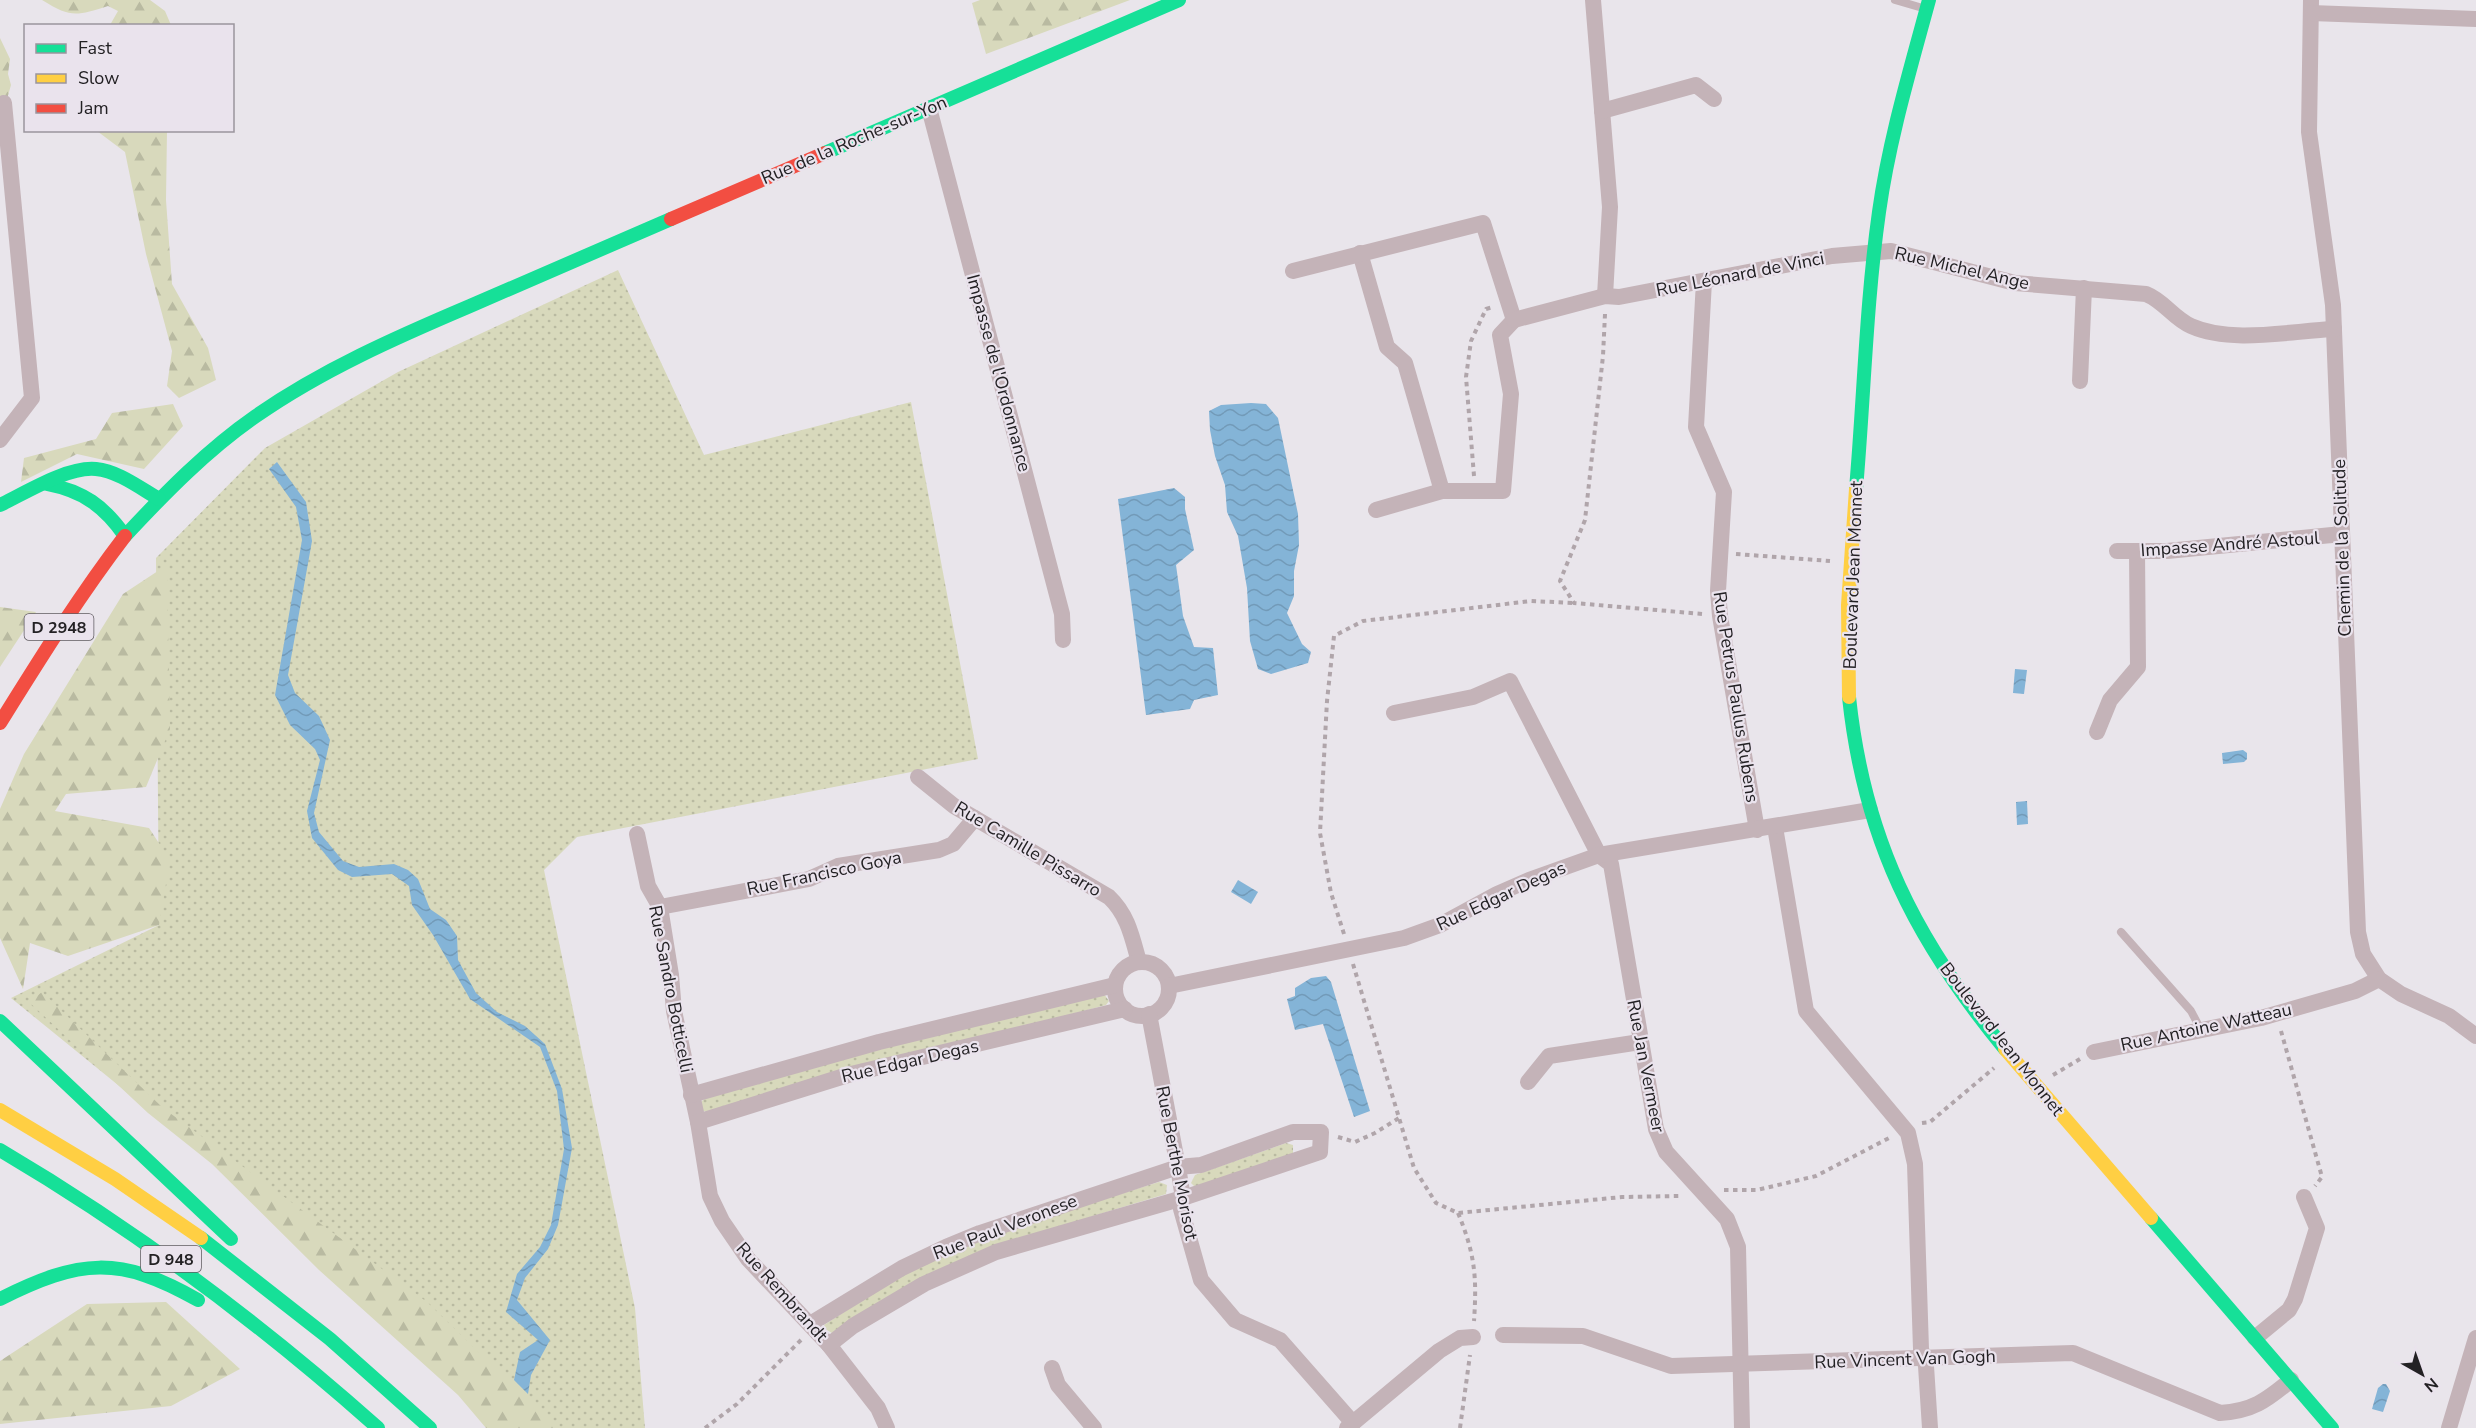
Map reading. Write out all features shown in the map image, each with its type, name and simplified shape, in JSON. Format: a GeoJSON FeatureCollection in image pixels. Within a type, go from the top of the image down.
{"type":"FeatureCollection","features":[{"type":"Feature","properties":{"kind":"main road","name":"Rue de la Roche-sur-Yon"},"geometry":{"type":"LineString","coordinates":[[159,499],[236,431],[284,398],[357,357],[528,280],[1179,0]]}},
{"type":"Feature","properties":{"kind":"main road","name":"Boulevard Jean Monnet"},"geometry":{"type":"LineString","coordinates":[[1927,5],[1895,132],[1879,211],[1851,562],[1847,660],[1852,723],[1870,810],[1905,900],[1934,953],[1965,997],[2011,1054],[2332,1428]]}},
{"type":"Feature","properties":{"kind":"main road"},"geometry":{"type":"LineString","coordinates":[[0,506],[47,484],[93,469],[120,476],[159,499]]}},
{"type":"Feature","properties":{"kind":"main road"},"geometry":{"type":"LineString","coordinates":[[47,484],[71,488],[93,498],[115,520],[125,536]]}},
{"type":"Feature","properties":{"kind":"main road","name":"D 2948"},"geometry":{"type":"LineString","coordinates":[[0,723],[61,626],[125,536],[159,499]]}},
{"type":"Feature","properties":{"kind":"main road"},"geometry":{"type":"LineString","coordinates":[[0,1021],[166,1180],[220,1226],[281,1297]]}},
{"type":"Feature","properties":{"kind":"main road","name":"D 948"},"geometry":{"type":"LineString","coordinates":[[0,1110],[65,1147],[165,1211],[281,1297],[430,1428]]}},
{"type":"Feature","properties":{"kind":"main road","name":"D 948"},"geometry":{"type":"LineString","coordinates":[[0,1150],[80,1197],[206,1284],[331,1385],[378,1428]]}},
{"type":"Feature","properties":{"kind":"main road"},"geometry":{"type":"LineString","coordinates":[[0,1299],[40,1279],[74,1268],[106,1266],[140,1271],[181,1289],[331,1385]]}},
{"type":"Feature","properties":{"kind":"street"},"geometry":{"type":"LineString","coordinates":[[1593,0],[1610,207],[1605,296]]}},
{"type":"Feature","properties":{"kind":"street"},"geometry":{"type":"LineString","coordinates":[[2311,6],[2476,19]]}},
{"type":"Feature","properties":{"kind":"street","name":"Chemin de la Solitude"},"geometry":{"type":"LineString","coordinates":[[2311,6],[2309,132],[2330,279],[2334,329],[2358,932],[2363,954],[2379,979],[2401,994],[2449,1016],[2476,1036]]}},
{"type":"Feature","properties":{"kind":"street"},"geometry":{"type":"LineString","coordinates":[[1602,111],[1696,85],[1714,99]]}},
{"type":"Feature","properties":{"kind":"street"},"geometry":{"type":"LineString","coordinates":[[0,440],[32,398],[4,103]]}},
{"type":"Feature","properties":{"kind":"street","name":"Impasse de l'Ordonnance"},"geometry":{"type":"LineString","coordinates":[[929,108],[1062,614],[1063,640]]}},
{"type":"Feature","properties":{"kind":"street"},"geometry":{"type":"LineString","coordinates":[[1293,271],[1484,223],[1514,320],[1500,335],[1511,394],[1503,491],[1442,491],[1376,510]]}},
{"type":"Feature","properties":{"kind":"street","name":"Rue Michel Ange"},"geometry":{"type":"LineString","coordinates":[[1876,251],[1891,250],[2015,283],[2146,294],[2158,298],[2189,326],[2211,333],[2232,335],[2334,329]]}},
{"type":"Feature","properties":{"kind":"street","name":"Rue Léonard de Vinci"},"geometry":{"type":"LineString","coordinates":[[1514,320],[1605,296],[1619,297],[1832,256],[1860,255],[1876,251]]}},
{"type":"Feature","properties":{"kind":"street"},"geometry":{"type":"LineString","coordinates":[[1360,253],[1386,347],[1405,363],[1442,491]]}},
{"type":"Feature","properties":{"kind":"street","name":"Rue Petrus Paulus Rubens"},"geometry":{"type":"LineString","coordinates":[[1704,281],[1696,427],[1724,492],[1718,591],[1720,616],[1757,830]]}},
{"type":"Feature","properties":{"kind":"street"},"geometry":{"type":"LineString","coordinates":[[2080,381],[2084,288]]}},
{"type":"Feature","properties":{"kind":"street","name":"Impasse André Astoul"},"geometry":{"type":"LineString","coordinates":[[2117,551],[2167,551],[2342,534]]}},
{"type":"Feature","properties":{"kind":"street"},"geometry":{"type":"LineString","coordinates":[[2097,732],[2110,700],[2138,667],[2137,551]]}},
{"type":"Feature","properties":{"kind":"street","name":"Rue Jan Vermeer"},"geometry":{"type":"LineString","coordinates":[[1394,713],[1473,697],[1510,681],[1599,855],[1611,864],[1656,1129],[1666,1152],[1684,1175],[1706,1195],[1727,1220],[1738,1247],[1742,1428]]}},
{"type":"Feature","properties":{"kind":"street","name":"Rue Camille Pissarro"},"geometry":{"type":"LineString","coordinates":[[918,777],[954,806],[1109,897],[1120,907],[1126,918],[1139,962]]}},
{"type":"Feature","properties":{"kind":"street","name":"Rue Edgar Degas"},"geometry":{"type":"LineString","coordinates":[[1168,986],[1404,938],[1440,925],[1497,894],[1529,880],[1599,855],[1870,810]]}},
{"type":"Feature","properties":{"kind":"street","name":"Rue Francisco Goya"},"geometry":{"type":"LineString","coordinates":[[660,908],[809,879],[838,866],[939,850],[952,843],[975,818]]}},
{"type":"Feature","properties":{"kind":"street"},"geometry":{"type":"LineString","coordinates":[[1775,827],[1806,1011],[1908,1133],[1915,1164],[1921,1349],[1924,1358],[1930,1428]]}},
{"type":"Feature","properties":{"kind":"street","name":"Rue Sandro Botticelli"},"geometry":{"type":"LineString","coordinates":[[637,834],[648,886],[660,908],[671,975],[674,1011],[694,1109]]}},
{"type":"Feature","properties":{"kind":"street"},"geometry":{"type":"LineString","coordinates":[[1139,962],[1156,965],[1167,978],[1168,986],[1164,1003],[1159,1009],[1149,1014],[1133,1014],[1125,1009],[1115,994],[1118,976],[1124,969],[1139,962]]}},
{"type":"Feature","properties":{"kind":"street","name":"Rue Antoine Watteau"},"geometry":{"type":"LineString","coordinates":[[2094,1052],[2277,1013],[2355,991],[2379,979]]}},
{"type":"Feature","properties":{"kind":"street","name":"Rue Edgar Degas"},"geometry":{"type":"LineString","coordinates":[[694,1109],[879,1042],[1115,985]]}},
{"type":"Feature","properties":{"kind":"street","name":"Rue Edgar Degas"},"geometry":{"type":"LineString","coordinates":[[694,1109],[1125,1009]]}},
{"type":"Feature","properties":{"kind":"street","name":"Rue Berthe Morisot"},"geometry":{"type":"LineString","coordinates":[[1149,1014],[1178,1167],[1183,1198],[1181,1209],[1201,1280],[1235,1320],[1280,1340],[1350,1426]]}},
{"type":"Feature","properties":{"kind":"street"},"geometry":{"type":"LineString","coordinates":[[1528,1082],[1549,1056],[1640,1042]]}},
{"type":"Feature","properties":{"kind":"street","name":"Rue Rembrandt"},"geometry":{"type":"LineString","coordinates":[[694,1109],[710,1196],[722,1221],[748,1258],[830,1345],[878,1408],[887,1428]]}},
{"type":"Feature","properties":{"kind":"street","name":"Rue Paul Veronese"},"geometry":{"type":"LineString","coordinates":[[812,1326],[902,1268],[946,1247],[1040,1212],[1178,1167],[1201,1165],[1293,1132],[1321,1131],[1320,1152],[1183,1198],[996,1252],[924,1284],[853,1326],[830,1345]]}},
{"type":"Feature","properties":{"kind":"street"},"geometry":{"type":"LineString","coordinates":[[2255,1338],[2289,1310],[2295,1299],[2318,1228],[2304,1197]]}},
{"type":"Feature","properties":{"kind":"street","name":"Rue Vincent Van Gogh"},"geometry":{"type":"LineString","coordinates":[[1503,1335],[1583,1336],[1671,1366],[2073,1353],[2220,1413],[2241,1412],[2266,1401],[2290,1380]]}},
{"type":"Feature","properties":{"kind":"street"},"geometry":{"type":"LineString","coordinates":[[1350,1426],[1439,1351],[1460,1338],[1473,1337]]}},
{"type":"Feature","properties":{"kind":"street"},"geometry":{"type":"LineString","coordinates":[[2449,1428],[2476,1338]]}},
{"type":"Feature","properties":{"kind":"street"},"geometry":{"type":"LineString","coordinates":[[1052,1368],[1058,1385],[1094,1428]]}},
{"type":"Feature","properties":{"kind":"lane"},"geometry":{"type":"LineString","coordinates":[[1895,0],[1927,5]]}},
{"type":"Feature","properties":{"kind":"lane"},"geometry":{"type":"LineString","coordinates":[[2121,932],[2190,1011],[2201,1030]]}},
{"type":"Feature","properties":{"kind":"path"},"geometry":{"type":"LineString","coordinates":[[1574,603],[1560,581],[1585,520],[1603,356],[1605,296]]}},
{"type":"Feature","properties":{"kind":"path"},"geometry":{"type":"LineString","coordinates":[[1474,491],[1466,377],[1471,340],[1486,309],[1508,302]]}},
{"type":"Feature","properties":{"kind":"path"},"geometry":{"type":"LineString","coordinates":[[1720,553],[1851,562]]}},
{"type":"Feature","properties":{"kind":"path"},"geometry":{"type":"LineString","coordinates":[[1720,616],[1531,601],[1363,621],[1334,636],[1327,701],[1320,833],[1331,893],[1414,1168],[1436,1203],[1458,1213],[1623,1197],[1706,1195],[1721,1190],[1757,1190],[1816,1176],[1913,1124],[1930,1122],[2011,1054]]}},
{"type":"Feature","properties":{"kind":"path"},"geometry":{"type":"LineString","coordinates":[[2277,1013],[2322,1177],[2304,1197]]}},
{"type":"Feature","properties":{"kind":"path"},"geometry":{"type":"LineString","coordinates":[[2040,1088],[2053,1075],[2094,1052]]}},
{"type":"Feature","properties":{"kind":"path"},"geometry":{"type":"LineString","coordinates":[[1321,1131],[1355,1142],[1399,1118]]}},
{"type":"Feature","properties":{"kind":"path"},"geometry":{"type":"LineString","coordinates":[[705,1428],[737,1404],[812,1326]]}},
{"type":"Feature","properties":{"kind":"green space"},"geometry":{"type":"Polygon","coordinates":[[[42,0],[150,0],[165,11],[171,24],[111,24],[118,11],[108,6],[74,14],[60,10],[42,0]]]}},
{"type":"Feature","properties":{"kind":"green space"},"geometry":{"type":"Polygon","coordinates":[[[980,0],[1130,0],[986,54],[972,3],[980,0]]]}},
{"type":"Feature","properties":{"kind":"green space"},"geometry":{"type":"Polygon","coordinates":[[[0,38],[10,59],[8,74],[11,85],[7,99],[0,101],[0,38]]]}},
{"type":"Feature","properties":{"kind":"green space"},"geometry":{"type":"Polygon","coordinates":[[[98,132],[167,132],[166,200],[172,284],[208,348],[216,380],[179,398],[167,386],[172,351],[146,254],[125,152],[98,132]]]}},
{"type":"Feature","properties":{"kind":"green space"},"geometry":{"type":"Polygon","coordinates":[[[618,270],[704,455],[911,402],[978,759],[577,837],[544,870],[635,1308],[645,1428],[540,1428],[11,998],[159,925],[156,558],[265,448],[398,372],[618,270]]]}},
{"type":"Feature","properties":{"kind":"green space"},"geometry":{"type":"Polygon","coordinates":[[[173,404],[183,426],[144,469],[77,454],[21,482],[24,458],[96,439],[112,413],[173,404]]]}},
{"type":"Feature","properties":{"kind":"green space"},"geometry":{"type":"Polygon","coordinates":[[[167,565],[170,729],[146,787],[66,794],[55,811],[149,828],[170,860],[159,925],[68,956],[30,943],[23,989],[0,938],[0,809],[24,754],[123,594],[167,565]]]}},
{"type":"Feature","properties":{"kind":"green space"},"geometry":{"type":"Polygon","coordinates":[[[0,607],[36,612],[0,667],[0,607]]]}},
{"type":"Feature","properties":{"kind":"green space"},"geometry":{"type":"Polygon","coordinates":[[[42,992],[163,1108],[427,1302],[557,1428],[486,1428],[458,1395],[319,1270],[212,1164],[148,1113],[29,1002],[42,992]]]}},
{"type":"Feature","properties":{"kind":"green space"},"geometry":{"type":"Polygon","coordinates":[[[1104,994],[1109,1001],[1106,1005],[708,1112],[703,1111],[701,1102],[704,1099],[854,1055],[1104,994]]]}},
{"type":"Feature","properties":{"kind":"green space"},"geometry":{"type":"Polygon","coordinates":[[[1286,1143],[1293,1145],[1293,1154],[1196,1188],[1191,1183],[1195,1175],[1286,1143]]]}},
{"type":"Feature","properties":{"kind":"green space"},"geometry":{"type":"Polygon","coordinates":[[[1159,1182],[1167,1185],[1166,1194],[1090,1217],[832,1333],[825,1329],[824,1325],[915,1266],[983,1236],[1159,1182]]]}},
{"type":"Feature","properties":{"kind":"green space"},"geometry":{"type":"Polygon","coordinates":[[[166,1302],[240,1369],[171,1406],[0,1424],[0,1361],[87,1304],[166,1302]]]}},
{"type":"Feature","properties":{"kind":"water"},"geometry":{"type":"Polygon","coordinates":[[[1266,404],[1278,418],[1298,514],[1299,545],[1294,571],[1294,596],[1287,613],[1302,644],[1311,652],[1308,663],[1271,674],[1258,669],[1250,641],[1247,588],[1238,536],[1227,512],[1225,485],[1215,456],[1210,430],[1209,411],[1221,405],[1266,404]]]}},
{"type":"Feature","properties":{"kind":"water"},"geometry":{"type":"Polygon","coordinates":[[[277,462],[306,502],[312,541],[288,675],[295,693],[319,716],[330,740],[314,813],[319,832],[343,861],[359,867],[394,864],[408,870],[418,879],[430,909],[446,920],[457,936],[458,960],[476,993],[497,1012],[525,1026],[545,1044],[562,1089],[572,1148],[558,1225],[548,1249],[525,1278],[517,1300],[550,1340],[531,1375],[528,1394],[514,1380],[520,1352],[538,1340],[506,1312],[517,1274],[540,1247],[551,1225],[564,1149],[557,1091],[540,1047],[470,999],[433,935],[412,905],[409,886],[392,874],[352,877],[338,870],[312,838],[307,811],[320,760],[315,749],[290,725],[275,695],[302,540],[296,507],[269,469],[277,462]]]}},
{"type":"Feature","properties":{"kind":"water"},"geometry":{"type":"Polygon","coordinates":[[[1174,488],[1185,497],[1185,509],[1194,550],[1176,565],[1183,616],[1194,647],[1213,648],[1218,695],[1194,700],[1190,709],[1146,715],[1118,499],[1174,488]]]}},
{"type":"Feature","properties":{"kind":"water"},"geometry":{"type":"Polygon","coordinates":[[[2015,669],[2027,670],[2024,694],[2013,693],[2015,669]]]}},
{"type":"Feature","properties":{"kind":"water"},"geometry":{"type":"Polygon","coordinates":[[[2243,750],[2247,753],[2247,759],[2244,762],[2223,764],[2222,753],[2243,750]]]}},
{"type":"Feature","properties":{"kind":"water"},"geometry":{"type":"Polygon","coordinates":[[[2027,801],[2028,824],[2017,825],[2016,802],[2027,801]]]}},
{"type":"Feature","properties":{"kind":"water"},"geometry":{"type":"Polygon","coordinates":[[[1238,880],[1258,892],[1251,904],[1231,892],[1238,880]]]}},
{"type":"Feature","properties":{"kind":"water"},"geometry":{"type":"Polygon","coordinates":[[[1326,976],[1331,982],[1370,1111],[1354,1117],[1323,1024],[1295,1030],[1287,999],[1295,996],[1295,988],[1311,978],[1326,976]]]}},
{"type":"Feature","properties":{"kind":"water"},"geometry":{"type":"Polygon","coordinates":[[[2386,1384],[2390,1391],[2383,1412],[2372,1409],[2378,1388],[2386,1384]]]}},
{"type":"Feature","properties":{"kind":"traffic: fast"},"geometry":{"type":"LineString","coordinates":[[825,153],[1179,0]]}},
{"type":"Feature","properties":{"kind":"traffic: fast"},"geometry":{"type":"LineString","coordinates":[[1856,489],[1868,316],[1883,185],[1907,79],[1929,0]]}},
{"type":"Feature","properties":{"kind":"traffic: fast"},"geometry":{"type":"LineString","coordinates":[[47,484],[71,491],[92,501],[109,516],[125,536],[171,488],[220,443],[281,399],[360,355],[671,219]]}},
{"type":"Feature","properties":{"kind":"traffic: fast"},"geometry":{"type":"LineString","coordinates":[[0,505],[47,481],[85,469],[112,473],[159,499]]}},
{"type":"Feature","properties":{"kind":"traffic: fast"},"geometry":{"type":"LineString","coordinates":[[1849,697],[1856,748],[1867,797],[1881,842],[1899,885],[1920,927],[1945,968],[2005,1049]]}},
{"type":"Feature","properties":{"kind":"traffic: fast"},"geometry":{"type":"LineString","coordinates":[[0,1021],[231,1239]]}},
{"type":"Feature","properties":{"kind":"traffic: fast"},"geometry":{"type":"LineString","coordinates":[[0,1150],[100,1212],[196,1280],[288,1352],[378,1428]]}},
{"type":"Feature","properties":{"kind":"traffic: fast"},"geometry":{"type":"LineString","coordinates":[[2151,1218],[2332,1428]]}},
{"type":"Feature","properties":{"kind":"traffic: fast"},"geometry":{"type":"LineString","coordinates":[[201,1238],[330,1339],[430,1428]]}},
{"type":"Feature","properties":{"kind":"traffic: fast"},"geometry":{"type":"LineString","coordinates":[[0,1299],[54,1276],[77,1270],[99,1268],[122,1269],[145,1275],[198,1300]]}},
{"type":"Feature","properties":{"kind":"traffic: slow"},"geometry":{"type":"LineString","coordinates":[[1849,697],[1848,605],[1856,489]]}},
{"type":"Feature","properties":{"kind":"traffic: slow"},"geometry":{"type":"LineString","coordinates":[[2005,1049],[2151,1218]]}},
{"type":"Feature","properties":{"kind":"traffic: slow"},"geometry":{"type":"LineString","coordinates":[[0,1110],[115,1179],[201,1238]]}},
{"type":"Feature","properties":{"kind":"traffic: jam"},"geometry":{"type":"LineString","coordinates":[[671,219],[825,153]]}},
{"type":"Feature","properties":{"kind":"traffic: jam"},"geometry":{"type":"LineString","coordinates":[[0,723],[76,605],[125,536]]}}]}
